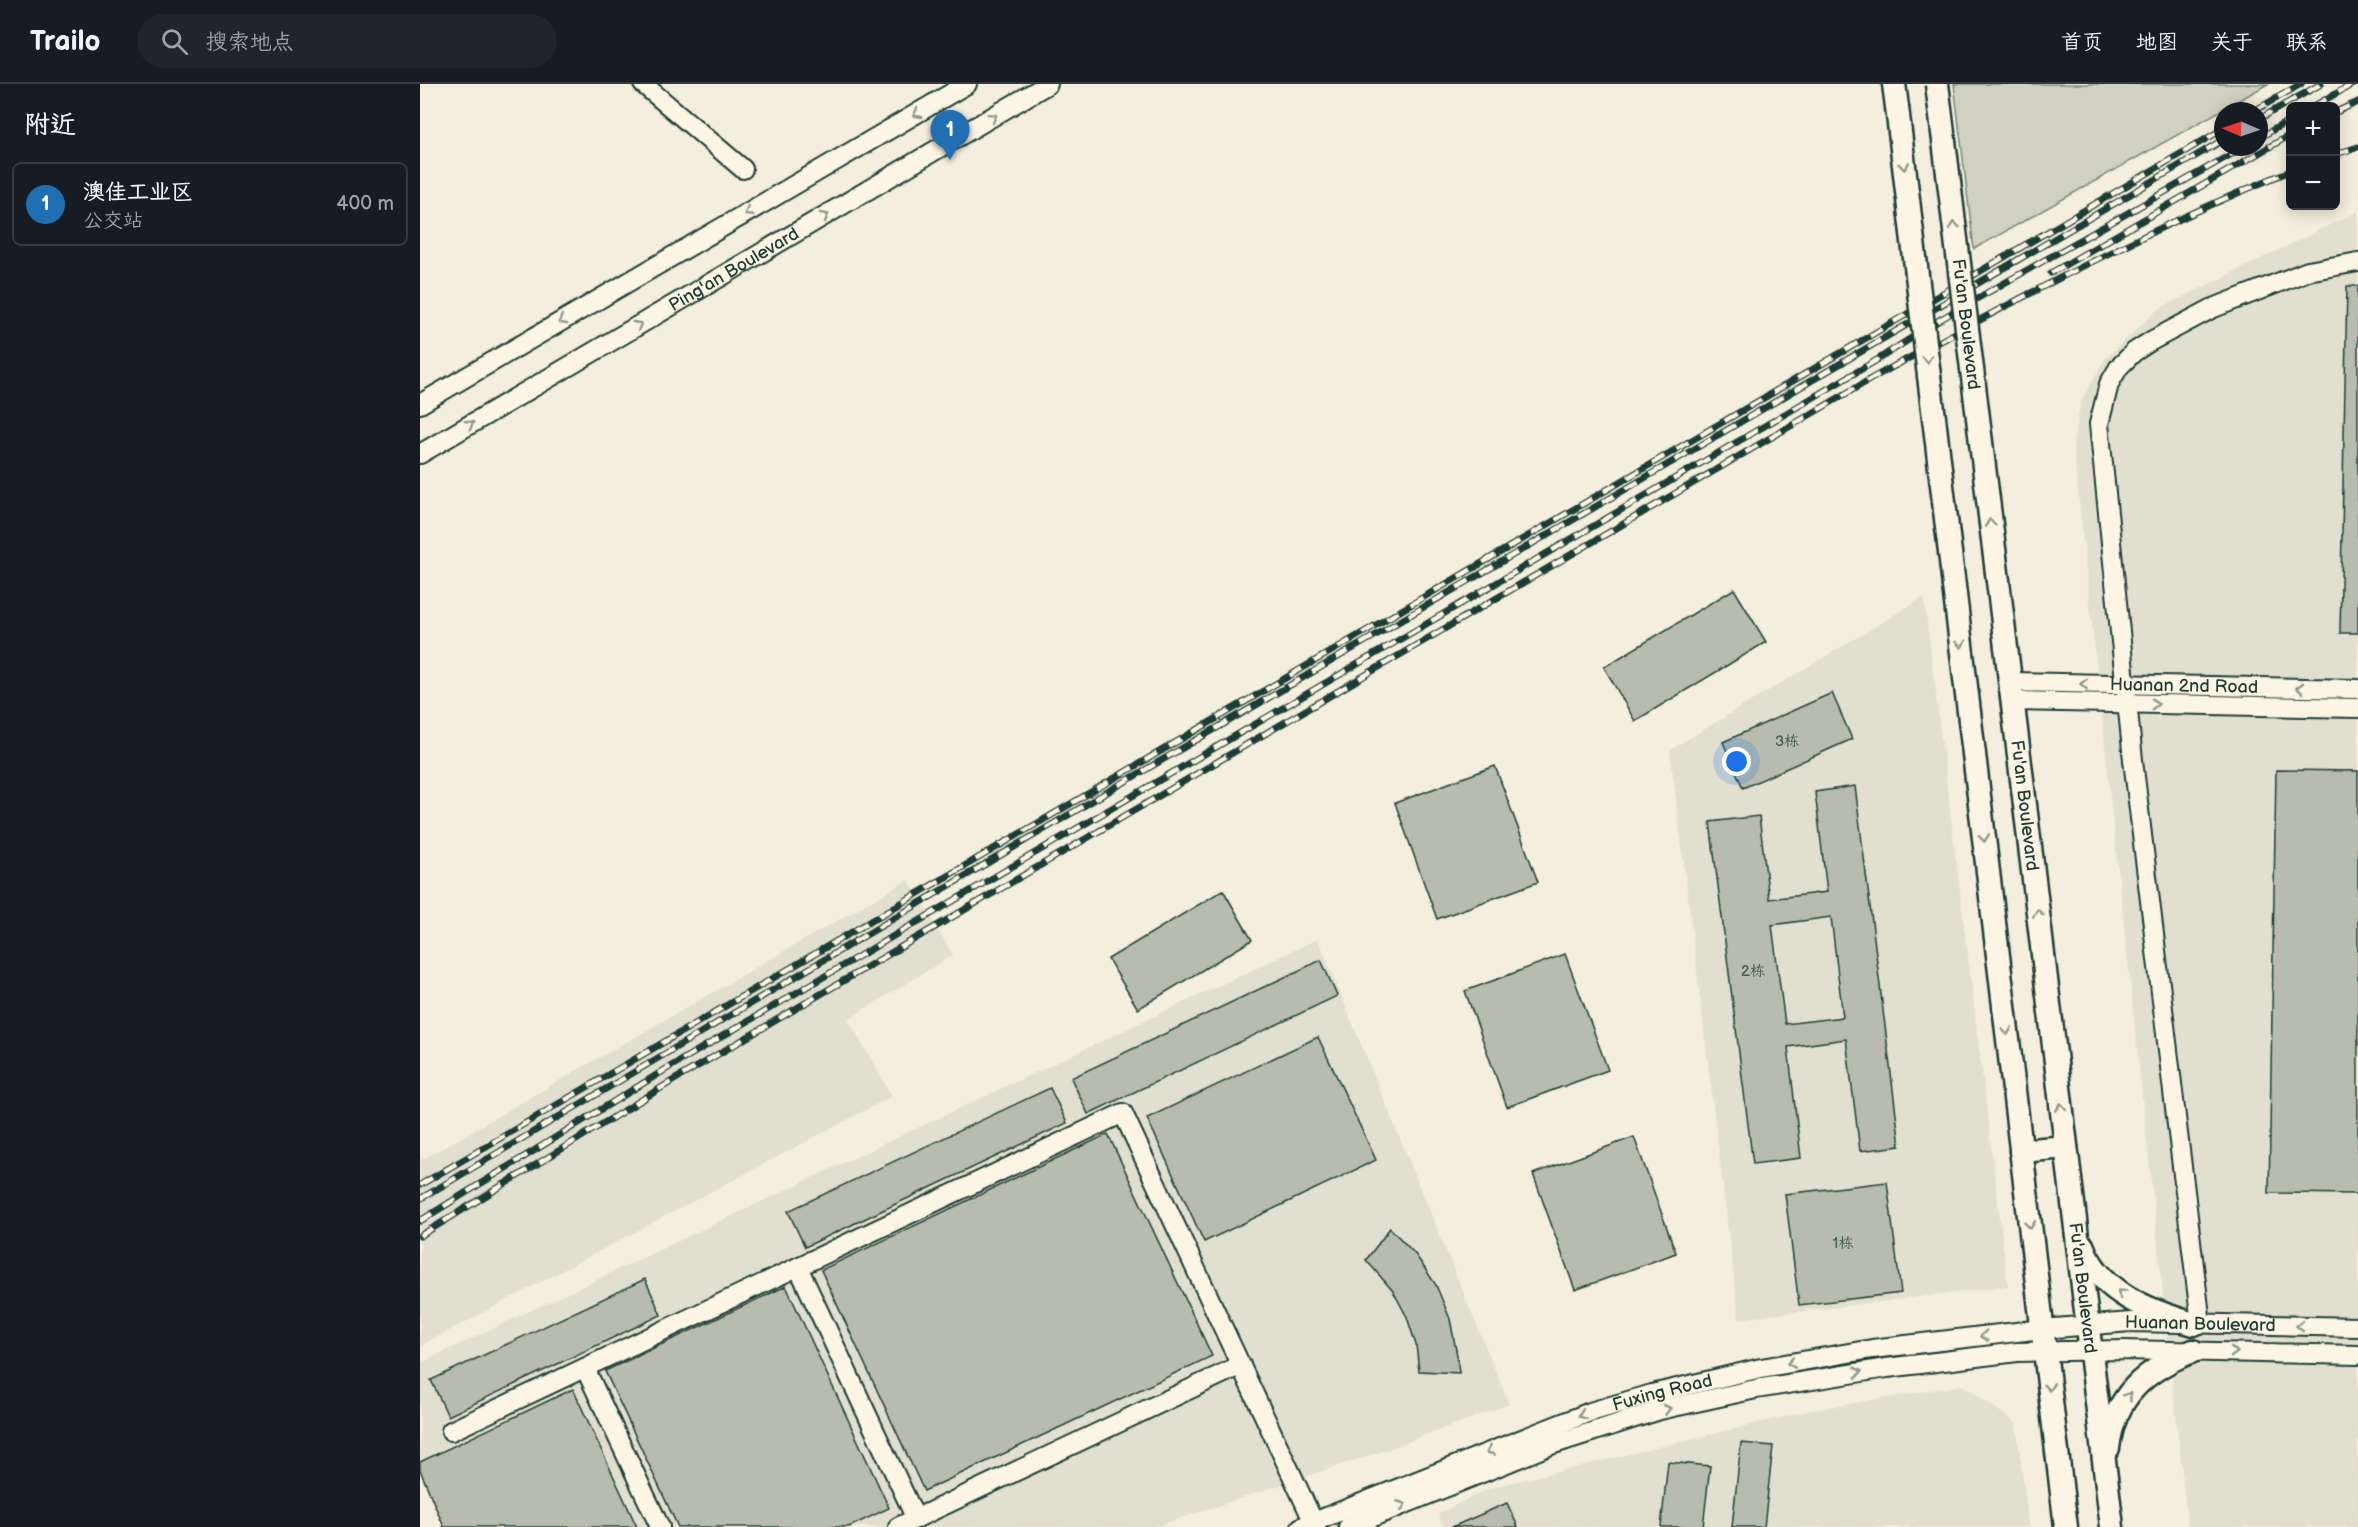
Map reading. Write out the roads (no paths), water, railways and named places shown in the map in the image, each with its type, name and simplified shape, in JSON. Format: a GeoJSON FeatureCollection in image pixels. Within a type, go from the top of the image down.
{"type":"FeatureCollection","features":[{"type":"Feature","properties":{"kind":"main road"},"geometry":{"type":"LineString","coordinates":[[1894,84],[2066,1527]]}},
{"type":"Feature","properties":{"kind":"main road","name":"Fu'an Boulevard"},"geometry":{"type":"LineString","coordinates":[[1937,84],[2112,1527]]}},
{"type":"Feature","properties":{"kind":"main road"},"geometry":{"type":"LineString","coordinates":[[2021,1151],[2066,1147]]}},
{"type":"Feature","properties":{"kind":"main road"},"geometry":{"type":"LineString","coordinates":[[2076,1227],[2089,1258],[2105,1281],[2142,1306],[2198,1324]]}},
{"type":"Feature","properties":{"kind":"main road"},"geometry":{"type":"LineString","coordinates":[[2106,1471],[2112,1425],[2121,1405],[2134,1387],[2167,1361],[2193,1351]]}},
{"type":"Feature","properties":{"kind":"street"},"geometry":{"type":"LineString","coordinates":[[643,84],[743,169]]}},
{"type":"Feature","properties":{"kind":"street"},"geometry":{"type":"LineString","coordinates":[[420,404],[967,84]]}},
{"type":"Feature","properties":{"kind":"street","name":"Ping'an Boulevard"},"geometry":{"type":"LineString","coordinates":[[420,454],[1048,84]]}},
{"type":"Feature","properties":{"kind":"street"},"geometry":{"type":"LineString","coordinates":[[2198,1324],[2100,447],[2099,424],[2102,404],[2109,384],[2119,367],[2134,352],[2211,309],[2308,272],[2358,262]]}},
{"type":"Feature","properties":{"kind":"street","name":"Huanan 2nd Road"},"geometry":{"type":"LineString","coordinates":[[2011,692],[2125,685],[2358,689]]}},
{"type":"Feature","properties":{"kind":"street","name":"Huanan 2nd Road"},"geometry":{"type":"LineString","coordinates":[[2011,692],[2127,703],[2358,708]]}},
{"type":"Feature","properties":{"kind":"street"},"geometry":{"type":"LineString","coordinates":[[451,1431],[1123,1113],[1241,1365],[1310,1525]]}},
{"type":"Feature","properties":{"kind":"street"},"geometry":{"type":"LineString","coordinates":[[798,1267],[916,1519]]}},
{"type":"Feature","properties":{"kind":"street","name":"Huanan Boulevard"},"geometry":{"type":"LineString","coordinates":[[2044,1340],[2088,1326],[2132,1322],[2358,1327]]}},
{"type":"Feature","properties":{"kind":"street","name":"Huanan Boulevard"},"geometry":{"type":"LineString","coordinates":[[2044,1340],[2091,1351],[2358,1355]]}},
{"type":"Feature","properties":{"kind":"street","name":"Fuxing Road"},"geometry":{"type":"LineString","coordinates":[[1310,1525],[1527,1436],[1590,1412],[1652,1394],[1716,1378],[1817,1358],[2044,1340]]}},
{"type":"Feature","properties":{"kind":"street","name":"Fuxing Road"},"geometry":{"type":"LineString","coordinates":[[1348,1527],[1551,1445],[1670,1408],[1824,1377],[1989,1355],[2044,1340]]}},
{"type":"Feature","properties":{"kind":"street"},"geometry":{"type":"LineString","coordinates":[[898,1527],[1241,1365]]}},
{"type":"Feature","properties":{"kind":"street"},"geometry":{"type":"LineString","coordinates":[[585,1368],[660,1527]]}},
{"type":"Feature","properties":{"kind":"railway"},"geometry":{"type":"LineString","coordinates":[[2268,103],[2301,84]]}},
{"type":"Feature","properties":{"kind":"railway"},"geometry":{"type":"LineString","coordinates":[[2268,114],[2321,84]]}},
{"type":"Feature","properties":{"kind":"railway"},"geometry":{"type":"LineString","coordinates":[[2321,102],[2353,84]]}},
{"type":"Feature","properties":{"kind":"railway"},"geometry":{"type":"LineString","coordinates":[[2340,110],[2358,102]]}},
{"type":"Feature","properties":{"kind":"railway"},"geometry":{"type":"LineString","coordinates":[[2268,133],[2286,122]]}},
{"type":"Feature","properties":{"kind":"railway"},"geometry":{"type":"LineString","coordinates":[[420,1185],[2214,134]]}},
{"type":"Feature","properties":{"kind":"railway"},"geometry":{"type":"LineString","coordinates":[[2051,273],[2286,137]]}},
{"type":"Feature","properties":{"kind":"railway"},"geometry":{"type":"LineString","coordinates":[[420,1199],[1097,798],[2214,145]]}},
{"type":"Feature","properties":{"kind":"railway"},"geometry":{"type":"LineString","coordinates":[[2340,153],[2358,147]]}},
{"type":"Feature","properties":{"kind":"railway"},"geometry":{"type":"LineString","coordinates":[[420,1221],[668,1068],[1877,360],[1941,319],[2228,156]]}},
{"type":"Feature","properties":{"kind":"railway"},"geometry":{"type":"LineString","coordinates":[[420,1236],[674,1080],[1876,376],[2132,242],[2286,173]]}},
{"type":"Feature","properties":{"kind":"place","name":"澳佳工业区"},"geometry":{"type":"Point","coordinates":[950,160]}}]}
